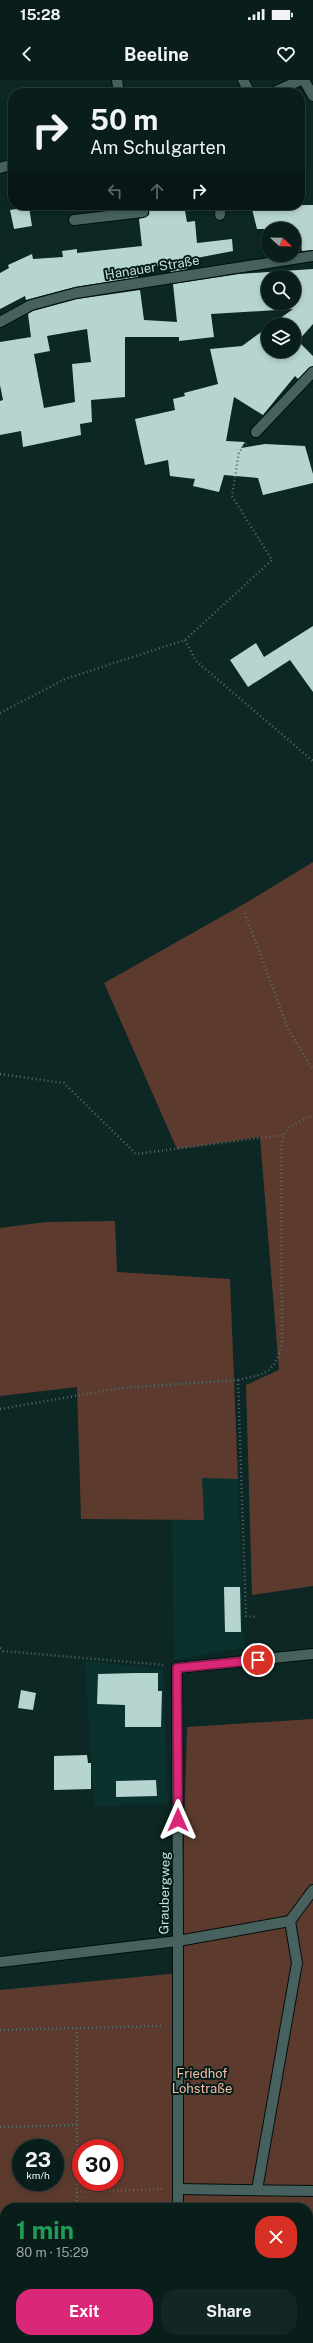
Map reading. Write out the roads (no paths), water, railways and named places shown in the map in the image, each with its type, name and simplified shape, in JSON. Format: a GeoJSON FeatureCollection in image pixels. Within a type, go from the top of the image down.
{"type":"FeatureCollection","features":[{"type":"Feature","properties":{"kind":"street"},"geometry":{"type":"LineString","coordinates":[[284,88],[303,80],[313,96]]}},
{"type":"Feature","properties":{"kind":"street"},"geometry":{"type":"LineString","coordinates":[[74,220],[143,212],[143,210]]}},
{"type":"Feature","properties":{"kind":"street"},"geometry":{"type":"LineString","coordinates":[[220,216],[221,210]]}},
{"type":"Feature","properties":{"kind":"street","name":"Hanauer Straße"},"geometry":{"type":"LineString","coordinates":[[0,322],[31,305],[76,293],[313,256]]}},
{"type":"Feature","properties":{"kind":"street"},"geometry":{"type":"LineString","coordinates":[[256,432],[313,372]]}},
{"type":"Feature","properties":{"kind":"street","name":"Graubergweg"},"geometry":{"type":"LineString","coordinates":[[0,1962],[178,1940],[177,1668],[313,1654]]}},
{"type":"Feature","properties":{"kind":"street"},"geometry":{"type":"LineString","coordinates":[[178,2203],[178,1940],[290,1921],[313,1890]]}},
{"type":"Feature","properties":{"kind":"street"},"geometry":{"type":"LineString","coordinates":[[257,2190],[296,1963],[290,1921]]}},
{"type":"Feature","properties":{"kind":"street"},"geometry":{"type":"LineString","coordinates":[[178,2189],[313,2191]]}},
{"type":"Feature","properties":{"kind":"park label","name":"Friedhof Lohstraße"},"geometry":{"type":"Point","coordinates":[202,2080]}}]}
